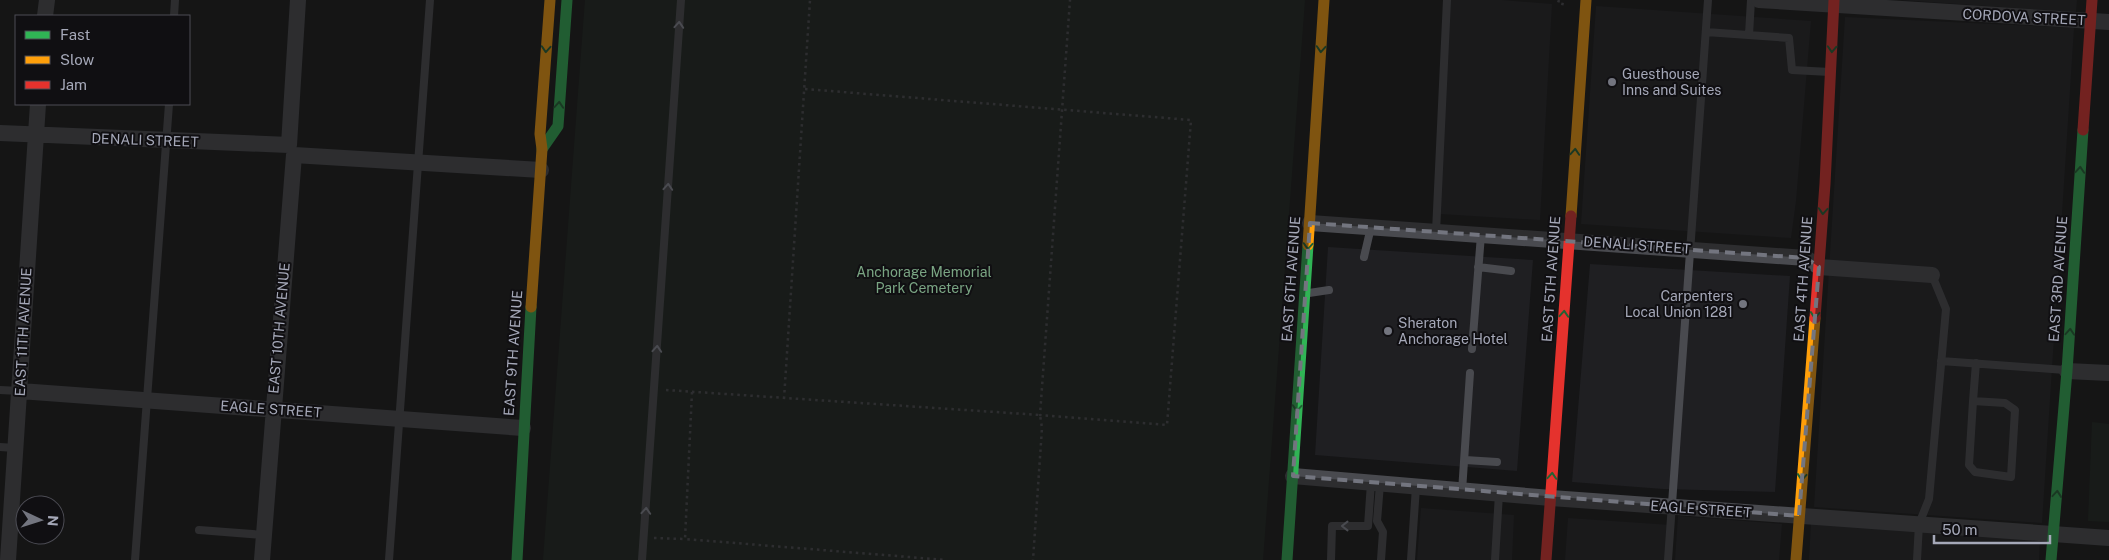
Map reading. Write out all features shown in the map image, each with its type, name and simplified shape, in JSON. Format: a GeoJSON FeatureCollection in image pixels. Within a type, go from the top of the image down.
{"type":"FeatureCollection","features":[{"type":"Feature","properties":{"kind":"main road","name":"EAST 9TH AVENUE"},"geometry":{"type":"LineString","coordinates":[[517,560],[522,428],[542,149],[540,134],[550,0]]}},
{"type":"Feature","properties":{"kind":"main road","name":"EAST 9TH AVENUE"},"geometry":{"type":"LineString","coordinates":[[542,149],[558,126],[567,0]]}},
{"type":"Feature","properties":{"kind":"main road","name":"EAST 6TH AVENUE"},"geometry":{"type":"LineString","coordinates":[[1288,560],[1324,0]]}},
{"type":"Feature","properties":{"kind":"main road","name":"EAST 5TH AVENUE"},"geometry":{"type":"LineString","coordinates":[[1546,560],[1586,0]]}},
{"type":"Feature","properties":{"kind":"main road","name":"EAST 3RD AVENUE"},"geometry":{"type":"LineString","coordinates":[[2051,560],[2067,371],[2092,0]]}},
{"type":"Feature","properties":{"kind":"main road","name":"EAST 4TH AVENUE"},"geometry":{"type":"LineString","coordinates":[[1796,560],[1819,267],[1834,3]]}},
{"type":"Feature","properties":{"kind":"street"},"geometry":{"type":"LineString","coordinates":[[45,15],[47,0]]}},
{"type":"Feature","properties":{"kind":"street","name":"EAST 10TH AVENUE"},"geometry":{"type":"LineString","coordinates":[[262,560],[292,150],[298,0]]}},
{"type":"Feature","properties":{"kind":"street","name":"CORDOVA STREET"},"geometry":{"type":"LineString","coordinates":[[1759,0],[1958,10],[2109,22]]}},
{"type":"Feature","properties":{"kind":"street","name":"EAST 11TH AVENUE"},"geometry":{"type":"LineString","coordinates":[[8,560],[8,448],[20,391],[38,105]]}},
{"type":"Feature","properties":{"kind":"street","name":"DENALI STREET"},"geometry":{"type":"LineString","coordinates":[[0,133],[167,141],[292,150],[418,163],[540,170]]}},
{"type":"Feature","properties":{"kind":"street","name":"DENALI STREET"},"geometry":{"type":"LineString","coordinates":[[1310,224],[1569,240],[1806,258],[1819,267],[1932,275]]}},
{"type":"Feature","properties":{"kind":"street"},"geometry":{"type":"LineString","coordinates":[[2067,371],[2109,374]]}},
{"type":"Feature","properties":{"kind":"street","name":"EAGLE STREET"},"geometry":{"type":"LineString","coordinates":[[20,391],[148,402],[272,409],[522,428]]}},
{"type":"Feature","properties":{"kind":"street","name":"EAGLE STREET"},"geometry":{"type":"LineString","coordinates":[[1293,476],[1551,498],[2109,538]]}},
{"type":"Feature","properties":{"kind":"lane"},"geometry":{"type":"LineString","coordinates":[[174,15],[175,0]]}},
{"type":"Feature","properties":{"kind":"lane"},"geometry":{"type":"LineString","coordinates":[[389,560],[430,0]]}},
{"type":"Feature","properties":{"kind":"lane"},"geometry":{"type":"LineString","coordinates":[[642,560],[681,0]]}},
{"type":"Feature","properties":{"kind":"lane"},"geometry":{"type":"LineString","coordinates":[[1436,232],[1448,0]]}},
{"type":"Feature","properties":{"kind":"lane"},"geometry":{"type":"LineString","coordinates":[[1668,560],[1708,0]]}},
{"type":"Feature","properties":{"kind":"lane"},"geometry":{"type":"LineString","coordinates":[[1749,35],[1751,0]]}},
{"type":"Feature","properties":{"kind":"lane"},"geometry":{"type":"LineString","coordinates":[[1706,32],[1789,38],[1792,70],[1830,72]]}},
{"type":"Feature","properties":{"kind":"lane"},"geometry":{"type":"LineString","coordinates":[[135,560],[169,105]]}},
{"type":"Feature","properties":{"kind":"lane"},"geometry":{"type":"LineString","coordinates":[[1364,257],[1372,227]]}},
{"type":"Feature","properties":{"kind":"lane"},"geometry":{"type":"LineString","coordinates":[[1472,349],[1481,235]]}},
{"type":"Feature","properties":{"kind":"lane"},"geometry":{"type":"LineString","coordinates":[[1478,267],[1511,270]]}},
{"type":"Feature","properties":{"kind":"lane"},"geometry":{"type":"LineString","coordinates":[[1917,560],[1919,524],[1928,499],[1946,309],[1932,275]]}},
{"type":"Feature","properties":{"kind":"lane"},"geometry":{"type":"LineString","coordinates":[[1304,293],[1329,290]]}},
{"type":"Feature","properties":{"kind":"lane"},"geometry":{"type":"LineString","coordinates":[[1941,361],[2067,371]]}},
{"type":"Feature","properties":{"kind":"lane"},"geometry":{"type":"LineString","coordinates":[[1973,401],[2005,403],[2015,410],[2011,476],[1975,472],[1969,465],[1973,401],[1976,363]]}},
{"type":"Feature","properties":{"kind":"lane"},"geometry":{"type":"LineString","coordinates":[[1462,490],[1470,373]]}},
{"type":"Feature","properties":{"kind":"lane"},"geometry":{"type":"LineString","coordinates":[[0,390],[20,391]]}},
{"type":"Feature","properties":{"kind":"lane"},"geometry":{"type":"LineString","coordinates":[[1465,460],[1497,462]]}},
{"type":"Feature","properties":{"kind":"lane"},"geometry":{"type":"LineString","coordinates":[[1330,560],[1332,526],[1368,526],[1376,483]]}},
{"type":"Feature","properties":{"kind":"lane"},"geometry":{"type":"LineString","coordinates":[[1376,483],[1377,522],[1383,532],[1382,560]]}},
{"type":"Feature","properties":{"kind":"lane"},"geometry":{"type":"LineString","coordinates":[[1411,560],[1416,486]]}},
{"type":"Feature","properties":{"kind":"lane"},"geometry":{"type":"LineString","coordinates":[[1495,560],[1499,494]]}},
{"type":"Feature","properties":{"kind":"lane"},"geometry":{"type":"LineString","coordinates":[[199,530],[264,535]]}},
{"type":"Feature","properties":{"kind":"path"},"geometry":{"type":"LineString","coordinates":[[784,399],[810,0]]}},
{"type":"Feature","properties":{"kind":"path"},"geometry":{"type":"LineString","coordinates":[[1034,560],[1042,428],[1040,415],[1070,0]]}},
{"type":"Feature","properties":{"kind":"path"},"geometry":{"type":"LineString","coordinates":[[654,389],[1168,425],[1191,120],[805,90]]}},
{"type":"Feature","properties":{"kind":"path"},"geometry":{"type":"LineString","coordinates":[[685,540],[692,392]]}},
{"type":"Feature","properties":{"kind":"path"},"geometry":{"type":"LineString","coordinates":[[644,538],[946,560]]}},
{"type":"Feature","properties":{"kind":"highlighted area"},"geometry":{"type":"Polygon","coordinates":[[[1310,223],[1806,258],[1819,267],[1799,516],[1293,476],[1310,223]]]}},
{"type":"Feature","properties":{"kind":"shaded area"},"geometry":{"type":"Polygon","coordinates":[[[1448,0],[1502,0],[1552,4],[1540,220],[1440,214],[1448,0]]]}},
{"type":"Feature","properties":{"kind":"shaded area"},"geometry":{"type":"Polygon","coordinates":[[[1900,0],[2077,0],[2076,12],[1900,0]]]}},
{"type":"Feature","properties":{"kind":"shaded area"},"geometry":{"type":"Polygon","coordinates":[[[1596,6],[1811,21],[1796,201],[1791,238],[1581,224],[1596,6]]]}},
{"type":"Feature","properties":{"kind":"shaded area"},"geometry":{"type":"Polygon","coordinates":[[[1845,17],[2074,28],[2042,523],[1814,507],[1845,17]]]}},
{"type":"Feature","properties":{"kind":"shaded area"},"geometry":{"type":"Polygon","coordinates":[[[1328,247],[1533,260],[1517,471],[1315,455],[1328,247]]]}},
{"type":"Feature","properties":{"kind":"shaded area"},"geometry":{"type":"Polygon","coordinates":[[[1590,264],[1790,276],[1775,492],[1663,489],[1572,482],[1590,264]]]}},
{"type":"Feature","properties":{"kind":"shaded area"},"geometry":{"type":"Polygon","coordinates":[[[1421,508],[1514,515],[1512,560],[1417,560],[1421,508]]]}},
{"type":"Feature","properties":{"kind":"shaded area"},"geometry":{"type":"Polygon","coordinates":[[[1678,516],[1782,524],[1779,560],[1675,560],[1678,516]]]}},
{"type":"Feature","properties":{"kind":"shaded area"},"geometry":{"type":"Polygon","coordinates":[[[1568,518],[1671,525],[1668,560],[1565,560],[1568,518]]]}},
{"type":"Feature","properties":{"kind":"shaded area"},"geometry":{"type":"Polygon","coordinates":[[[1811,523],[2040,539],[2039,560],[1809,560],[1811,523]]]}},
{"type":"Feature","properties":{"kind":"green space","name":"Anchorage Memorial Park Cemetery"},"geometry":{"type":"Polygon","coordinates":[[[585,0],[1305,0],[1263,560],[543,560],[585,0]]]}},
{"type":"Feature","properties":{"kind":"green space"},"geometry":{"type":"Polygon","coordinates":[[[2092,422],[2109,424],[2109,522],[2088,521],[2092,422]]]}},
{"type":"Feature","properties":{"kind":"traffic: fast"},"geometry":{"type":"LineString","coordinates":[[542,149],[558,126],[567,0]]}},
{"type":"Feature","properties":{"kind":"traffic: fast"},"geometry":{"type":"LineString","coordinates":[[2051,560],[2067,371],[2083,130]]}},
{"type":"Feature","properties":{"kind":"traffic: fast"},"geometry":{"type":"LineString","coordinates":[[1287,560],[1308,245]]}},
{"type":"Feature","properties":{"kind":"traffic: fast"},"geometry":{"type":"LineString","coordinates":[[517,560],[531,307]]}},
{"type":"Feature","properties":{"kind":"traffic: slow"},"geometry":{"type":"LineString","coordinates":[[531,307],[542,149],[540,134],[550,0]]}},
{"type":"Feature","properties":{"kind":"traffic: slow"},"geometry":{"type":"LineString","coordinates":[[1308,245],[1324,0]]}},
{"type":"Feature","properties":{"kind":"traffic: slow"},"geometry":{"type":"LineString","coordinates":[[1571,216],[1586,0]]}},
{"type":"Feature","properties":{"kind":"traffic: slow"},"geometry":{"type":"LineString","coordinates":[[1796,560],[1815,318]]}},
{"type":"Feature","properties":{"kind":"traffic: jam"},"geometry":{"type":"LineString","coordinates":[[1815,318],[1825,184],[1834,0]]}},
{"type":"Feature","properties":{"kind":"traffic: jam"},"geometry":{"type":"LineString","coordinates":[[2083,130],[2092,0]]}},
{"type":"Feature","properties":{"kind":"traffic: jam"},"geometry":{"type":"LineString","coordinates":[[1546,560],[1571,216]]}},
{"type":"Feature","properties":{"kind":"place","name":"Guesthouse Inns and Suites"},"geometry":{"type":"Point","coordinates":[1612,82]}},
{"type":"Feature","properties":{"kind":"place","name":"Carpenters Local Union 1281"},"geometry":{"type":"Point","coordinates":[1743,304]}},
{"type":"Feature","properties":{"kind":"place","name":"Sheraton Anchorage Hotel"},"geometry":{"type":"Point","coordinates":[1388,331]}}]}
